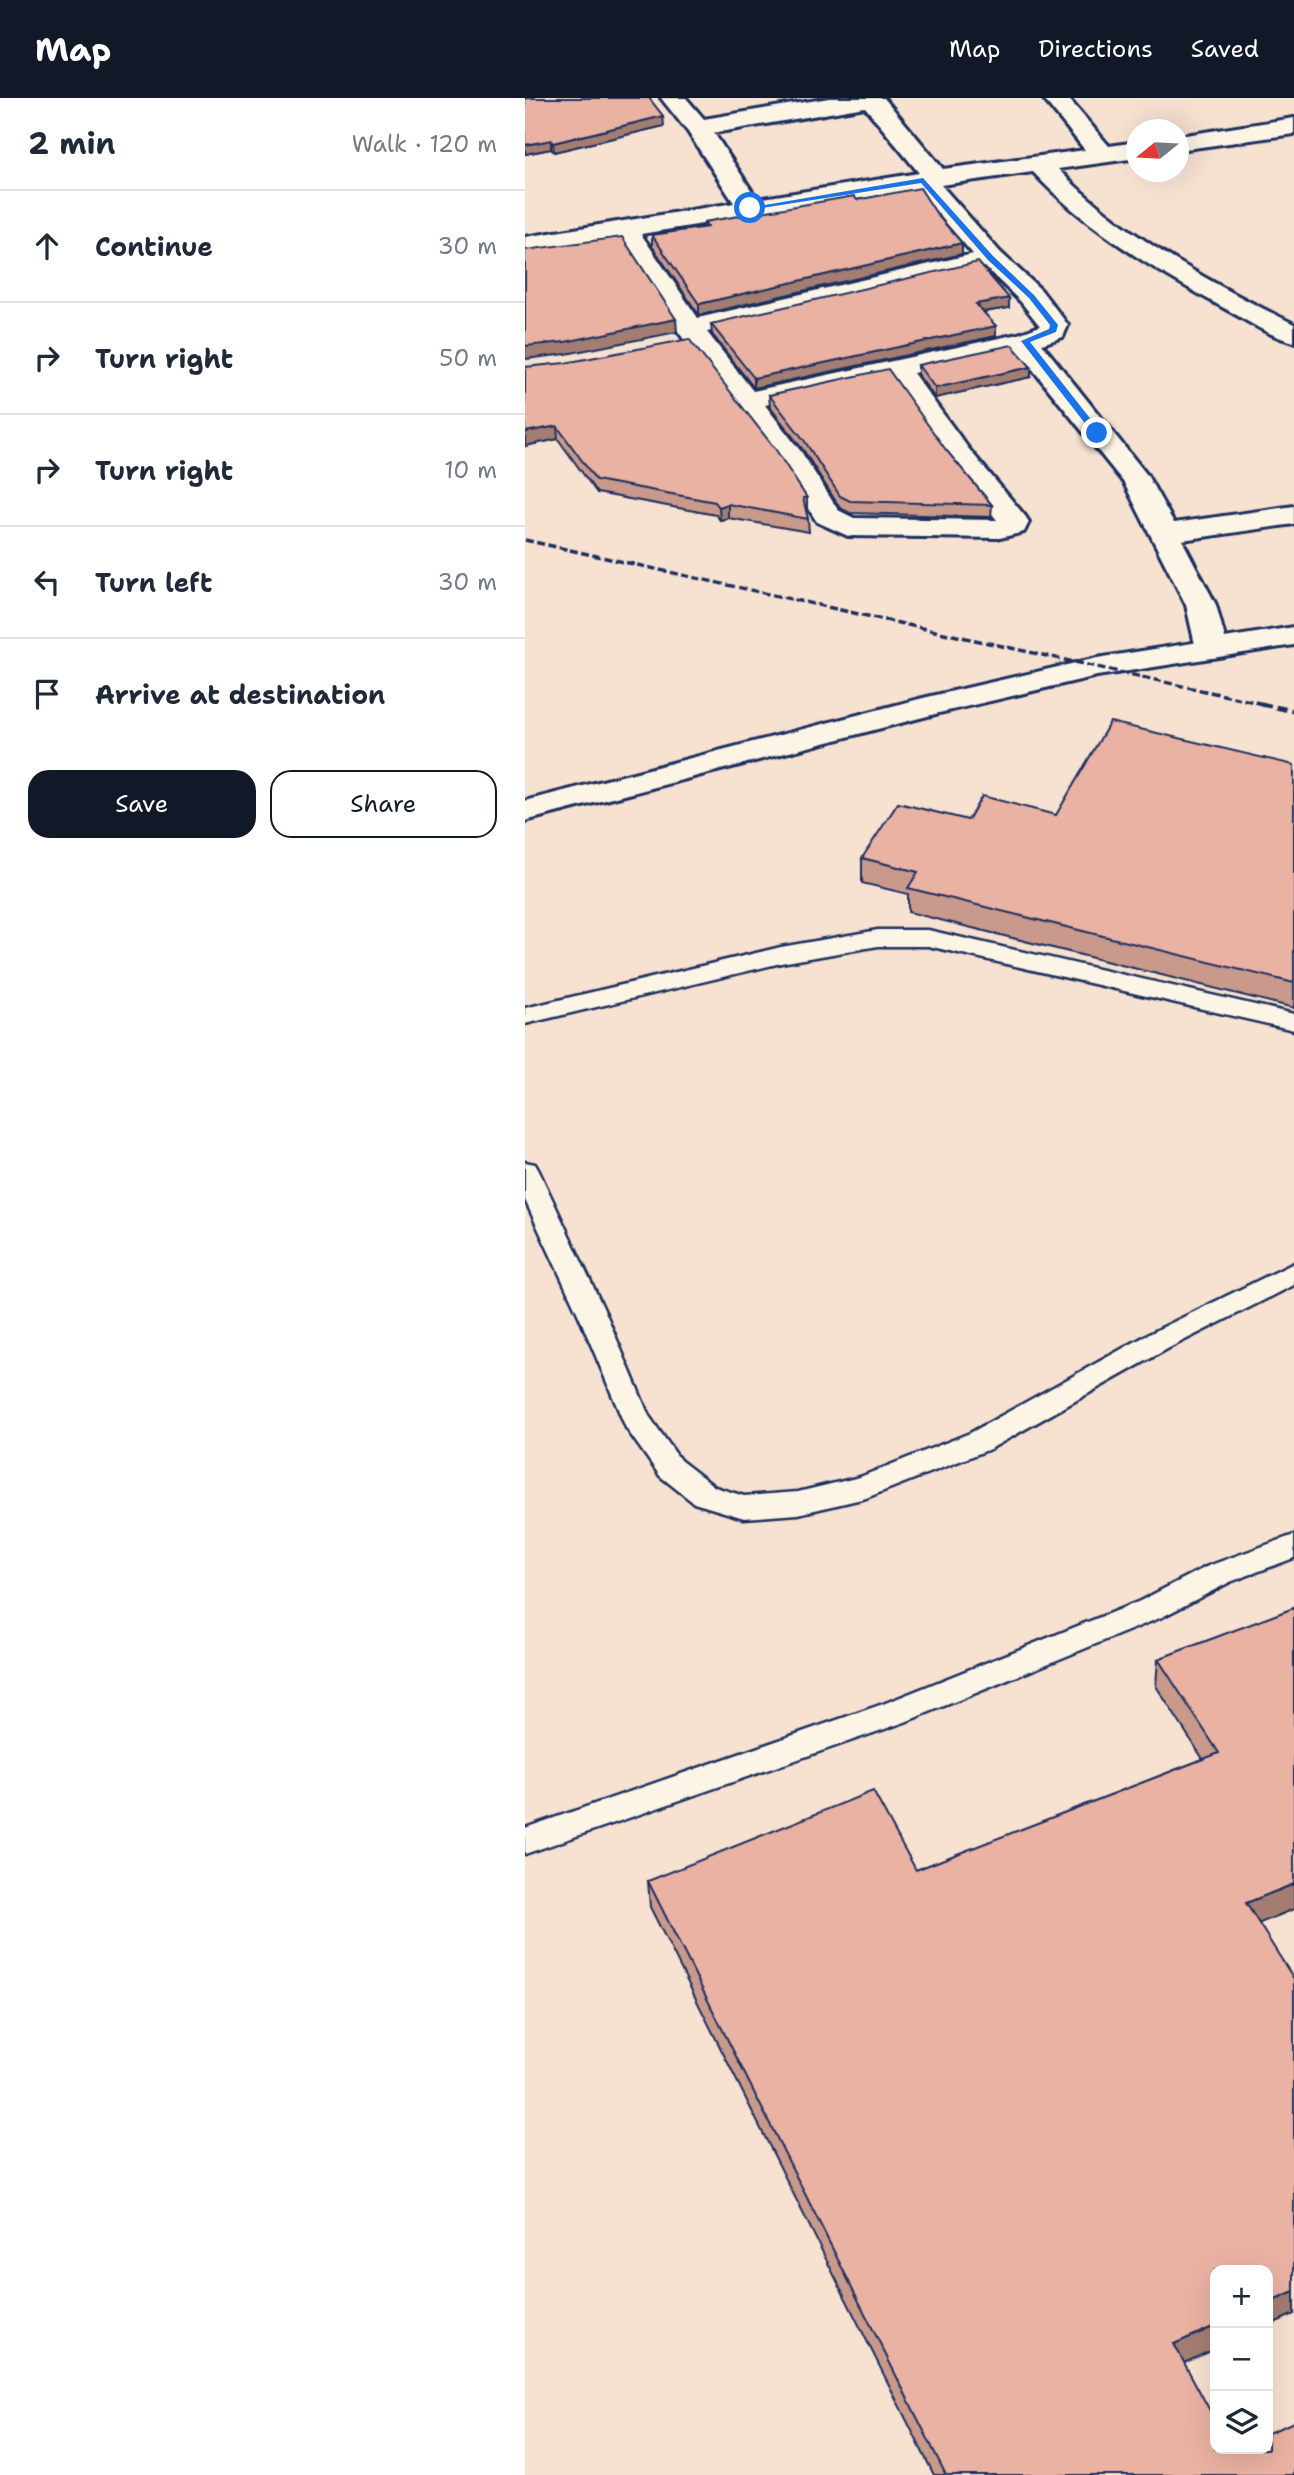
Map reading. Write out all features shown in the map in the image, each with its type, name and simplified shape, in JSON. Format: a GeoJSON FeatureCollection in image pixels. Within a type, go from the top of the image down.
{"type":"FeatureCollection","features":[{"type":"Feature","properties":{"kind":"street"},"geometry":{"type":"LineString","coordinates":[[673,98],[698,128],[750,208]]}},
{"type":"Feature","properties":{"kind":"street"},"geometry":{"type":"LineString","coordinates":[[698,128],[872,98],[991,258],[1031,296],[1054,325],[1053,331],[1025,341],[744,401]]}},
{"type":"Feature","properties":{"kind":"street"},"geometry":{"type":"LineString","coordinates":[[1055,98],[1103,155]]}},
{"type":"Feature","properties":{"kind":"street"},"geometry":{"type":"LineString","coordinates":[[1189,142],[1294,126]]}},
{"type":"Feature","properties":{"kind":"street"},"geometry":{"type":"LineString","coordinates":[[525,244],[930,179],[1126,152]]}},
{"type":"Feature","properties":{"kind":"street"},"geometry":{"type":"LineString","coordinates":[[1040,164],[1058,185],[1083,206],[1159,259],[1294,334]]}},
{"type":"Feature","properties":{"kind":"street"},"geometry":{"type":"LineString","coordinates":[[625,229],[687,337],[792,459],[820,506],[833,521],[848,527],[1000,529],[1013,526],[1014,522],[958,454],[896,369]]}},
{"type":"Feature","properties":{"kind":"street"},"geometry":{"type":"LineString","coordinates":[[687,337],[991,258]]}},
{"type":"Feature","properties":{"kind":"street"},"geometry":{"type":"LineString","coordinates":[[1025,341],[1137,481],[1201,605],[1212,649]]}},
{"type":"Feature","properties":{"kind":"street"},"geometry":{"type":"LineString","coordinates":[[1166,533],[1294,515]]}},
{"type":"Feature","properties":{"kind":"street"},"geometry":{"type":"LineString","coordinates":[[525,811],[934,705],[1097,667],[1294,636]]}},
{"type":"Feature","properties":{"kind":"lane"},"geometry":{"type":"LineString","coordinates":[[525,1016],[781,955],[878,937],[928,938],[1294,1022]]}},
{"type":"Feature","properties":{"kind":"lane"},"geometry":{"type":"LineString","coordinates":[[525,1171],[593,1316],[636,1420],[670,1468],[705,1495],[744,1507],[798,1503],[866,1487],[980,1441],[1159,1341],[1294,1273]]}},
{"type":"Feature","properties":{"kind":"lane"},"geometry":{"type":"LineString","coordinates":[[525,1841],[894,1713],[1151,1609],[1219,1574],[1294,1546]]}},
{"type":"Feature","properties":{"kind":"building"},"geometry":{"type":"Polygon","coordinates":[[[525,98],[649,98],[663,116],[553,143],[551,140],[525,145],[525,98]]]}},
{"type":"Feature","properties":{"kind":"building"},"geometry":{"type":"Polygon","coordinates":[[[920,188],[938,216],[962,243],[699,304],[652,235],[708,227],[704,222],[854,196],[857,200],[920,188]]]}},
{"type":"Feature","properties":{"kind":"building"},"geometry":{"type":"Polygon","coordinates":[[[622,237],[676,319],[565,342],[525,346],[525,250],[622,237]]]}},
{"type":"Feature","properties":{"kind":"building"},"geometry":{"type":"Polygon","coordinates":[[[978,262],[1009,298],[976,304],[996,326],[754,378],[711,324],[978,262]]]}},
{"type":"Feature","properties":{"kind":"building"},"geometry":{"type":"Polygon","coordinates":[[[689,339],[776,450],[807,498],[803,498],[808,519],[728,504],[719,507],[715,502],[596,480],[557,426],[525,432],[525,367],[565,363],[689,339]]]}},
{"type":"Feature","properties":{"kind":"building"},"geometry":{"type":"Polygon","coordinates":[[[1012,345],[1031,367],[935,388],[918,365],[1012,345]]]}},
{"type":"Feature","properties":{"kind":"building"},"geometry":{"type":"Polygon","coordinates":[[[888,369],[946,450],[992,505],[850,501],[840,496],[804,440],[769,395],[888,369]]]}},
{"type":"Feature","properties":{"kind":"building"},"geometry":{"type":"Polygon","coordinates":[[[1110,722],[1294,765],[1294,983],[908,888],[918,872],[862,858],[898,803],[968,820],[982,796],[1056,815],[1110,722]]]}},
{"type":"Feature","properties":{"kind":"building"},"geometry":{"type":"Polygon","coordinates":[[[1294,1608],[1294,1884],[1246,1903],[1294,1979],[1294,2292],[1273,2301],[1273,2265],[1210,2265],[1210,2328],[1174,2344],[1210,2411],[1210,2454],[1273,2454],[1273,2431],[1294,2422],[1294,2475],[946,2475],[648,1881],[873,1791],[916,1870],[1219,1753],[1158,1659],[1294,1608]]]}},
{"type":"Feature","properties":{"kind":"railway"},"geometry":{"type":"LineString","coordinates":[[525,540],[1268,705]]}},
{"type":"Feature","properties":{"kind":"railway"},"geometry":{"type":"LineString","coordinates":[[1261,704],[1294,711]]}},
{"type":"Feature","properties":{"kind":"route"},"geometry":{"type":"LineString","coordinates":[[750,208],[923,180],[991,258],[1013,276],[1054,325],[1053,331],[1025,341],[1097,433]]}}]}
